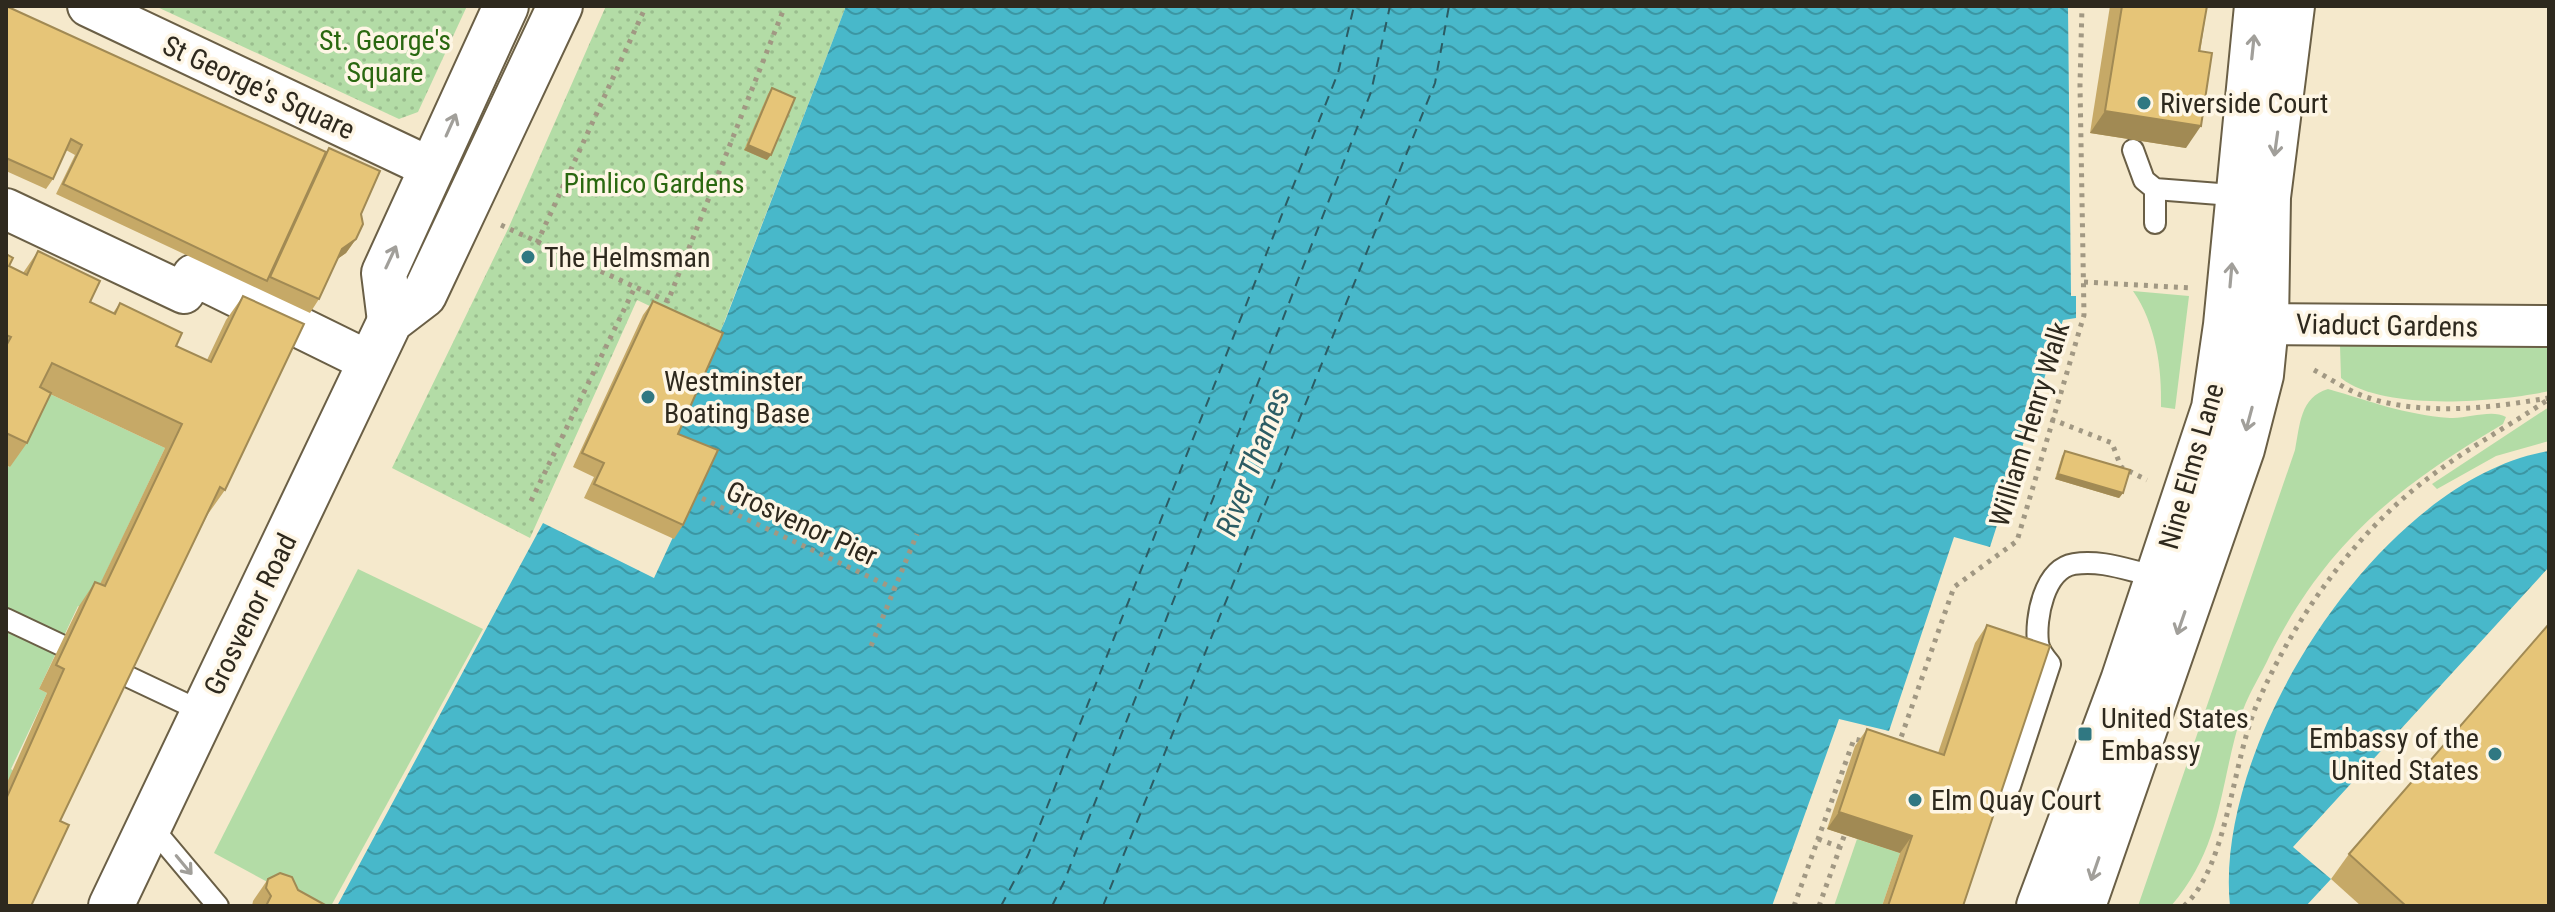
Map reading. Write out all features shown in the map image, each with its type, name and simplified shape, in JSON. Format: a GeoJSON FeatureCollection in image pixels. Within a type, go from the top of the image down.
{"type":"FeatureCollection","features":[{"type":"Feature","properties":{"kind":"highway"},"geometry":{"type":"LineString","coordinates":[[390,321],[384,273],[506,6]]}},
{"type":"Feature","properties":{"kind":"highway","name":"Grosvenor Road"},"geometry":{"type":"LineString","coordinates":[[111,906],[390,321],[424,295],[560,6]]}},
{"type":"Feature","properties":{"kind":"highway","name":"Nine Elms Lane"},"geometry":{"type":"LineString","coordinates":[[2039,906],[2177,579],[2242,449],[2261,375],[2246,324],[2253,196],[2257,6]]}},
{"type":"Feature","properties":{"kind":"highway","name":"Nine Elms Lane"},"geometry":{"type":"LineString","coordinates":[[2253,196],[2292,6]]}},
{"type":"Feature","properties":{"kind":"highway","name":"Nine Elms Lane"},"geometry":{"type":"LineString","coordinates":[[2083,906],[2177,579]]}},
{"type":"Feature","properties":{"kind":"street","name":"St George's Square"},"geometry":{"type":"LineString","coordinates":[[88,6],[431,168]]}},
{"type":"Feature","properties":{"kind":"street"},"geometry":{"type":"LineString","coordinates":[[6,209],[184,293],[193,275],[370,362]]}},
{"type":"Feature","properties":{"kind":"street","name":"Viaduct Gardens"},"geometry":{"type":"LineString","coordinates":[[2246,324],[2549,326]]}},
{"type":"Feature","properties":{"kind":"lane"},"geometry":{"type":"LineString","coordinates":[[2133,150],[2144,180],[2155,189],[2253,196]]}},
{"type":"Feature","properties":{"kind":"lane"},"geometry":{"type":"LineString","coordinates":[[2155,189],[2155,223]]}},
{"type":"Feature","properties":{"kind":"lane"},"geometry":{"type":"LineString","coordinates":[[2010,786],[2050,664],[2038,646],[2038,610],[2048,587],[2066,566],[2076,564],[2105,565],[2177,579]]}},
{"type":"Feature","properties":{"kind":"lane"},"geometry":{"type":"LineString","coordinates":[[6,619],[203,712]]}},
{"type":"Feature","properties":{"kind":"lane"},"geometry":{"type":"LineString","coordinates":[[150,825],[218,906]]}},
{"type":"Feature","properties":{"kind":"path"},"geometry":{"type":"LineString","coordinates":[[537,243],[646,6]]}},
{"type":"Feature","properties":{"kind":"path"},"geometry":{"type":"LineString","coordinates":[[466,207],[537,243],[668,301],[785,6]]}},
{"type":"Feature","properties":{"kind":"path","name":"William Henry Walk"},"geometry":{"type":"LineString","coordinates":[[1887,746],[1896,749],[1954,587],[2017,541],[2084,315],[2080,85],[2082,6]]}},
{"type":"Feature","properties":{"kind":"path"},"geometry":{"type":"LineString","coordinates":[[2084,282],[2196,288]]}},
{"type":"Feature","properties":{"kind":"path"},"geometry":{"type":"LineString","coordinates":[[531,501],[635,287]]}},
{"type":"Feature","properties":{"kind":"path"},"geometry":{"type":"LineString","coordinates":[[2314,370],[2370,399],[2416,406],[2474,409],[2549,398]]}},
{"type":"Feature","properties":{"kind":"path"},"geometry":{"type":"LineString","coordinates":[[2184,906],[2195,896],[2215,860],[2232,783],[2257,705],[2300,620],[2372,531],[2426,480],[2549,398]]}},
{"type":"Feature","properties":{"kind":"path"},"geometry":{"type":"LineString","coordinates":[[2051,419],[2112,443],[2121,467],[2155,484]]}},
{"type":"Feature","properties":{"kind":"path","name":"Grosvenor Pier"},"geometry":{"type":"LineString","coordinates":[[693,494],[895,589]]}},
{"type":"Feature","properties":{"kind":"path","name":"Grosvenor Pier"},"geometry":{"type":"LineString","coordinates":[[871,646],[917,534]]}},
{"type":"Feature","properties":{"kind":"path"},"geometry":{"type":"LineString","coordinates":[[1794,906],[1854,739],[1877,744]]}},
{"type":"Feature","properties":{"kind":"path"},"geometry":{"type":"LineString","coordinates":[[1819,906],[1850,821]]}},
{"type":"Feature","properties":{"kind":"path"},"geometry":{"type":"LineString","coordinates":[[1818,839],[1840,847]]}},
{"type":"Feature","properties":{"kind":"green space","name":"St. George's Square"},"geometry":{"type":"Polygon","coordinates":[[[155,6],[467,6],[418,112],[399,119],[155,6]]]}},
{"type":"Feature","properties":{"kind":"green space","name":"Pimlico Gardens"},"geometry":{"type":"Polygon","coordinates":[[[606,6],[846,6],[718,338],[637,300],[530,538],[392,468],[508,229],[606,6]]]}},
{"type":"Feature","properties":{"kind":"green space"},"geometry":{"type":"Polygon","coordinates":[[[2133,291],[2189,296],[2175,409],[2161,407],[2156,347],[2147,318],[2133,291]]]}},
{"type":"Feature","properties":{"kind":"green space"},"geometry":{"type":"Polygon","coordinates":[[[2367,342],[2549,345],[2549,391],[2472,401],[2412,400],[2384,396],[2360,389],[2341,378],[2340,345],[2367,342]]]}},
{"type":"Feature","properties":{"kind":"green space"},"geometry":{"type":"Polygon","coordinates":[[[35,387],[165,448],[88,610],[78,606],[39,689],[47,693],[11,769],[15,772],[6,790],[6,465],[10,467],[35,387]]]}},
{"type":"Feature","properties":{"kind":"green space"},"geometry":{"type":"Polygon","coordinates":[[[2328,389],[2417,414],[2457,418],[2486,414],[2506,417],[2503,424],[2430,470],[2398,495],[2368,521],[2315,580],[2292,615],[2246,703],[2218,812],[2201,860],[2171,906],[2138,906],[2295,450],[2303,413],[2312,398],[2328,389]]]}},
{"type":"Feature","properties":{"kind":"green space"},"geometry":{"type":"Polygon","coordinates":[[[2549,407],[2549,441],[2496,456],[2437,489],[2432,484],[2549,407]]]}},
{"type":"Feature","properties":{"kind":"green space"},"geometry":{"type":"Polygon","coordinates":[[[358,569],[483,629],[331,906],[312,906],[214,853],[358,569]]]}},
{"type":"Feature","properties":{"kind":"green space"},"geometry":{"type":"Polygon","coordinates":[[[1857,839],[1900,853],[1882,906],[1834,906],[1857,839]]]}},
{"type":"Feature","properties":{"kind":"water","name":"River Thames"},"geometry":{"type":"Polygon","coordinates":[[[846,6],[2068,6],[2071,296],[2076,296],[2076,318],[2063,320],[1990,547],[1954,537],[1889,731],[1839,719],[1772,906],[337,906],[543,523],[654,578],[693,494],[668,448],[725,321],[846,6]]]}},
{"type":"Feature","properties":{"kind":"water"},"geometry":{"type":"Polygon","coordinates":[[[2549,451],[2549,567],[2293,847],[2331,879],[2306,906],[2230,906],[2232,841],[2249,770],[2279,697],[2320,628],[2370,564],[2426,511],[2486,472],[2549,451]]]}},
{"type":"Feature","properties":{"kind":"building"},"geometry":{"type":"Polygon","coordinates":[[[6,6],[326,152],[267,281],[63,184],[82,145],[71,139],[53,179],[6,158],[6,6]]]}},
{"type":"Feature","properties":{"kind":"building","name":"Riverside Court"},"geometry":{"type":"Polygon","coordinates":[[[2122,6],[2207,6],[2199,51],[2212,53],[2201,126],[2105,111],[2122,6]]]}},
{"type":"Feature","properties":{"kind":"building"},"geometry":{"type":"Polygon","coordinates":[[[772,88],[795,98],[771,155],[748,145],[772,88]]]}},
{"type":"Feature","properties":{"kind":"building"},"geometry":{"type":"Polygon","coordinates":[[[329,148],[380,171],[361,214],[363,224],[356,239],[342,249],[319,299],[270,277],[329,148]]]}},
{"type":"Feature","properties":{"kind":"building"},"geometry":{"type":"Polygon","coordinates":[[[38,251],[100,281],[90,302],[115,314],[120,303],[182,333],[176,346],[211,362],[243,296],[304,324],[225,490],[220,487],[60,821],[69,825],[31,906],[6,906],[6,799],[64,669],[56,665],[95,582],[105,586],[182,424],[52,363],[40,387],[51,393],[27,443],[6,433],[6,346],[11,337],[6,335],[6,254],[13,258],[9,266],[27,275],[38,251]]]}},
{"type":"Feature","properties":{"kind":"building","name":"Westminster Boating Base"},"geometry":{"type":"Polygon","coordinates":[[[653,301],[723,333],[678,434],[718,450],[683,525],[594,484],[604,463],[582,453],[653,301]]]}},
{"type":"Feature","properties":{"kind":"building"},"geometry":{"type":"Polygon","coordinates":[[[2065,451],[2130,470],[2123,493],[2058,474],[2065,451]]]}},
{"type":"Feature","properties":{"kind":"building","name":"Embassy of the United States"},"geometry":{"type":"Polygon","coordinates":[[[2549,624],[2549,906],[2406,906],[2349,854],[2549,624]]]}},
{"type":"Feature","properties":{"kind":"building","name":"Elm Quay Court"},"geometry":{"type":"Polygon","coordinates":[[[1987,625],[2050,646],[1963,906],[1888,906],[1912,836],[1839,812],[1867,729],[1944,755],[1987,625]]]}},
{"type":"Feature","properties":{"kind":"building"},"geometry":{"type":"Polygon","coordinates":[[[280,873],[292,877],[298,890],[327,906],[266,906],[271,896],[266,888],[268,879],[280,873]]]}},
{"type":"Feature","properties":{"kind":"ferry route"},"geometry":{"type":"LineString","coordinates":[[1001,906],[1028,855],[1338,73],[1354,6]]}},
{"type":"Feature","properties":{"kind":"ferry route"},"geometry":{"type":"LineString","coordinates":[[1052,906],[1064,882],[1371,92],[1390,6]]}},
{"type":"Feature","properties":{"kind":"ferry route"},"geometry":{"type":"LineString","coordinates":[[1103,906],[1435,83],[1449,6]]}},
{"type":"Feature","properties":{"kind":"place","name":"Riverside Court"},"geometry":{"type":"Point","coordinates":[2144,103]}},
{"type":"Feature","properties":{"kind":"place","name":"The Helmsman"},"geometry":{"type":"Point","coordinates":[528,257]}},
{"type":"Feature","properties":{"kind":"place","name":"Westminster Boating Base"},"geometry":{"type":"Point","coordinates":[648,397]}},
{"type":"Feature","properties":{"kind":"place","name":"United States Embassy"},"geometry":{"type":"Point","coordinates":[2085,734]}},
{"type":"Feature","properties":{"kind":"place","name":"Embassy of the United States"},"geometry":{"type":"Point","coordinates":[2495,754]}},
{"type":"Feature","properties":{"kind":"place","name":"Elm Quay Court"},"geometry":{"type":"Point","coordinates":[1915,800]}}]}
